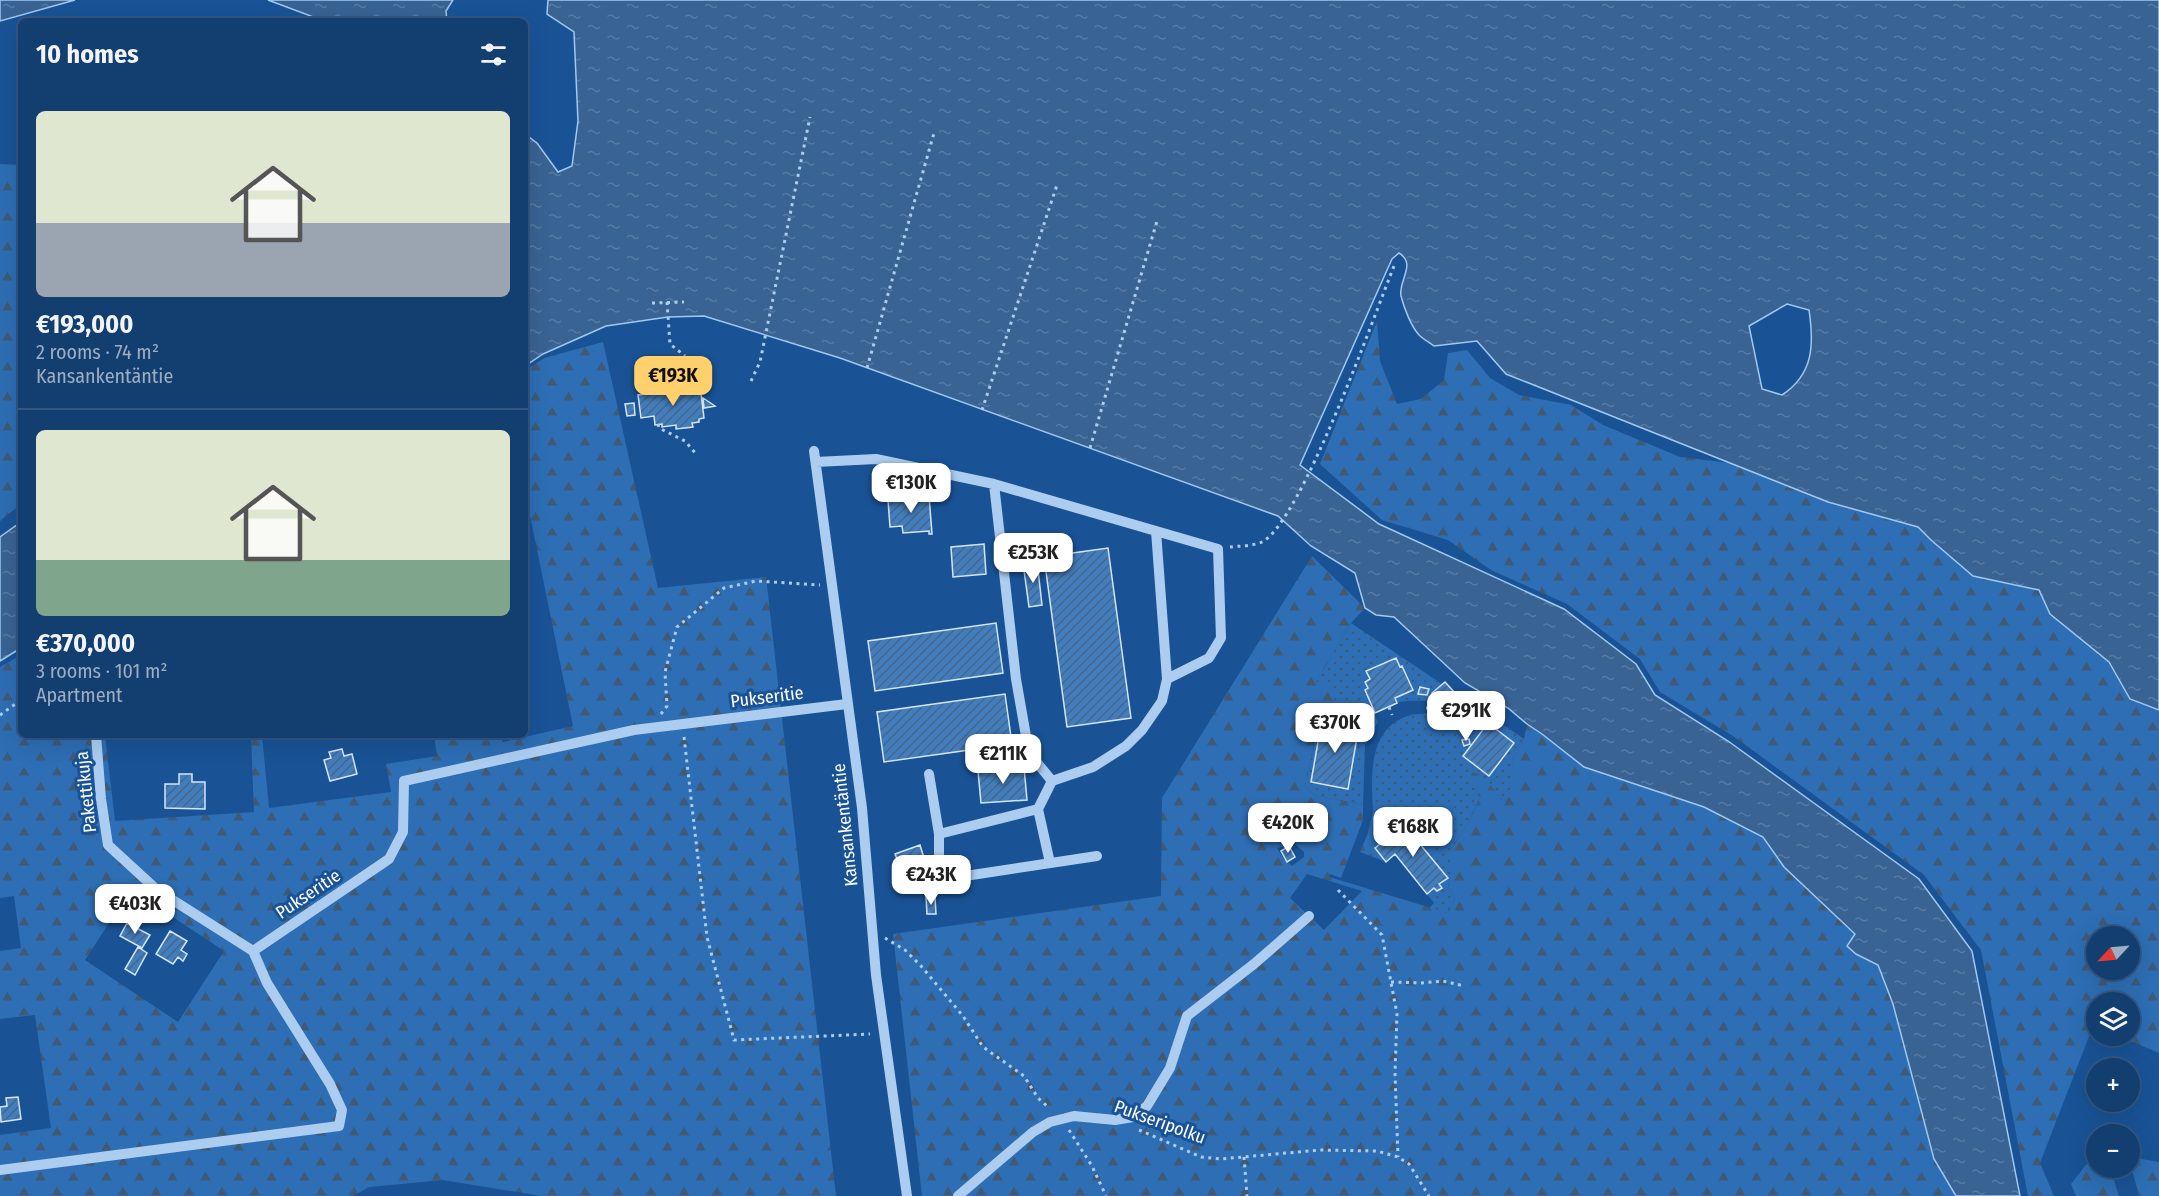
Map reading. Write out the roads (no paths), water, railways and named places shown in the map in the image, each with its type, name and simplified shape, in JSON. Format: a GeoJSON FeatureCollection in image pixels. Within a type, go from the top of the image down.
{"type":"FeatureCollection","features":[{"type":"Feature","properties":{"kind":"street","name":"Kansankentäntie"},"geometry":{"type":"LineString","coordinates":[[907,1196],[876,975],[862,808],[815,456],[876,459],[994,484]]}},
{"type":"Feature","properties":{"kind":"street"},"geometry":{"type":"LineString","coordinates":[[1052,781],[1029,753],[1016,679],[994,484],[1218,549],[1221,638],[1209,658],[1167,679]]}},
{"type":"Feature","properties":{"kind":"street"},"geometry":{"type":"LineString","coordinates":[[1050,864],[1038,809],[1052,781],[1093,767],[1125,746],[1142,730],[1162,700],[1167,679],[1156,531]]}},
{"type":"Feature","properties":{"kind":"street","name":"Pukseritie"},"geometry":{"type":"LineString","coordinates":[[253,951],[389,859],[403,832],[404,781],[634,730],[847,704]]}},
{"type":"Feature","properties":{"kind":"street","name":"Pakettikuja"},"geometry":{"type":"LineString","coordinates":[[96,738],[101,799],[108,845],[158,890],[253,951]]}},
{"type":"Feature","properties":{"kind":"street"},"geometry":{"type":"LineString","coordinates":[[928,774],[939,834],[939,880],[1097,856]]}},
{"type":"Feature","properties":{"kind":"street"},"geometry":{"type":"LineString","coordinates":[[939,834],[1038,809]]}},
{"type":"Feature","properties":{"kind":"street","name":"Pukseripolku"},"geometry":{"type":"LineString","coordinates":[[958,1196],[1033,1132],[1050,1122],[1067,1116],[1115,1120],[1133,1117],[1147,1106],[1170,1068],[1187,1016],[1254,964],[1309,916]]}},
{"type":"Feature","properties":{"kind":"street"},"geometry":{"type":"LineString","coordinates":[[0,1170],[339,1126],[342,1110],[330,1084],[267,983],[253,951]]}},
{"type":"Feature","properties":{"kind":"water"},"geometry":{"type":"Polygon","coordinates":[[[0,0],[75,0],[0,21],[0,0]]]}},
{"type":"Feature","properties":{"kind":"water"},"geometry":{"type":"Polygon","coordinates":[[[268,0],[453,0],[446,11],[447,18],[316,18],[268,0]]]}},
{"type":"Feature","properties":{"kind":"water"},"geometry":{"type":"Polygon","coordinates":[[[548,0],[2159,0],[2159,710],[2130,699],[2109,662],[2050,614],[2039,590],[1973,576],[1918,527],[1828,502],[1506,374],[1477,341],[1434,346],[1419,335],[1406,311],[1401,290],[1407,267],[1404,257],[1399,253],[1392,259],[1300,465],[1379,524],[1564,609],[1636,664],[1655,695],[1728,741],[1919,879],[1972,951],[2020,1196],[1956,1196],[1934,1159],[1893,1004],[1878,965],[1856,954],[1847,946],[1855,934],[1784,867],[1763,837],[1704,807],[1584,767],[1508,708],[1465,683],[1394,617],[1376,615],[1365,608],[1355,573],[1311,546],[1278,516],[840,358],[704,316],[668,317],[606,326],[543,354],[528,364],[528,136],[537,143],[558,172],[572,166],[578,121],[574,32],[547,14],[548,0]],[[1787,304],[1749,326],[1762,389],[1782,395],[1793,387],[1806,368],[1811,335],[1809,310],[1787,304]]]}},
{"type":"Feature","properties":{"kind":"water"},"geometry":{"type":"Polygon","coordinates":[[[18,524],[18,650],[0,661],[0,537],[18,524]]]}}]}
